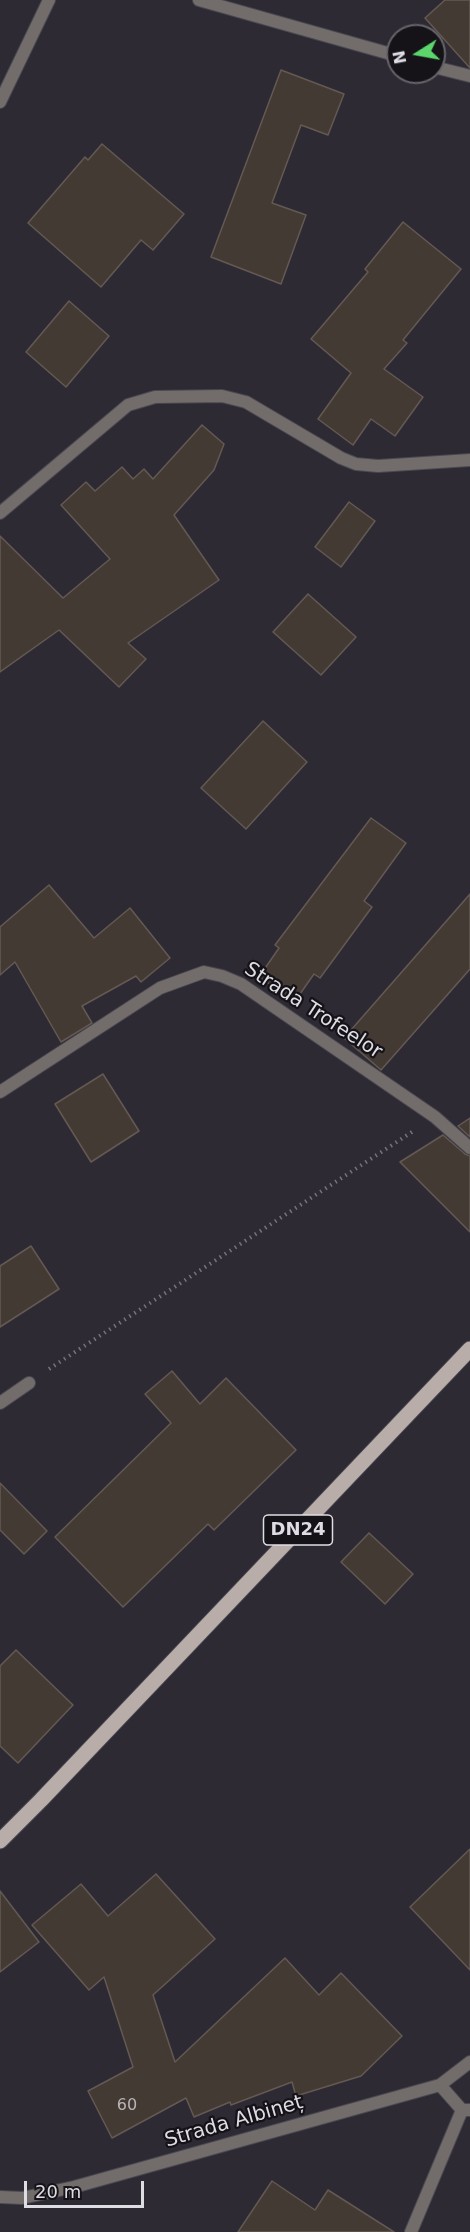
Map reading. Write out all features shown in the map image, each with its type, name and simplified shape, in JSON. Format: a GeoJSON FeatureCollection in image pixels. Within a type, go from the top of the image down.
{"type":"FeatureCollection","features":[{"type":"Feature","properties":{"kind":"main road","name":"DN24"},"geometry":{"type":"LineString","coordinates":[[0,1841],[470,1349]]}},
{"type":"Feature","properties":{"kind":"street"},"geometry":{"type":"LineString","coordinates":[[0,102],[49,0]]}},
{"type":"Feature","properties":{"kind":"street"},"geometry":{"type":"LineString","coordinates":[[199,0],[386,53]]}},
{"type":"Feature","properties":{"kind":"street"},"geometry":{"type":"LineString","coordinates":[[446,70],[470,76]]}},
{"type":"Feature","properties":{"kind":"street"},"geometry":{"type":"LineString","coordinates":[[0,513],[128,405],[155,397],[222,396],[246,402],[341,458],[356,464],[378,466],[470,460]]}},
{"type":"Feature","properties":{"kind":"street","name":"Strada Trofeelor"},"geometry":{"type":"LineString","coordinates":[[0,1092],[160,988],[204,972],[241,984],[435,1117],[470,1148]]}},
{"type":"Feature","properties":{"kind":"street"},"geometry":{"type":"LineString","coordinates":[[0,1403],[29,1383]]}},
{"type":"Feature","properties":{"kind":"street","name":"Strada Albineț"},"geometry":{"type":"LineString","coordinates":[[0,2197],[22,2198],[74,2187],[440,2085],[470,2062]]}},
{"type":"Feature","properties":{"kind":"street"},"geometry":{"type":"LineString","coordinates":[[411,2232],[466,2110],[440,2085]]}},
{"type":"Feature","properties":{"kind":"path"},"geometry":{"type":"LineString","coordinates":[[29,1383],[435,1117]]}},
{"type":"Feature","properties":{"kind":"building"},"geometry":{"type":"Polygon","coordinates":[[[445,0],[470,0],[470,68],[446,41],[446,24],[430,24],[425,18],[445,0]]]}},
{"type":"Feature","properties":{"kind":"building"},"geometry":{"type":"Polygon","coordinates":[[[281,70],[344,94],[328,135],[301,125],[272,203],[306,215],[281,284],[211,257],[281,70]]]}},
{"type":"Feature","properties":{"kind":"building"},"geometry":{"type":"Polygon","coordinates":[[[102,144],[184,214],[153,250],[141,240],[101,287],[28,223],[85,157],[88,160],[102,144]]]}},
{"type":"Feature","properties":{"kind":"building"},"geometry":{"type":"Polygon","coordinates":[[[403,222],[461,269],[403,340],[407,343],[384,369],[423,397],[395,436],[371,419],[353,445],[318,419],[351,373],[311,339],[368,272],[365,269],[403,222]]]}},
{"type":"Feature","properties":{"kind":"building"},"geometry":{"type":"Polygon","coordinates":[[[69,301],[109,336],[66,387],[26,352],[69,301]]]}},
{"type":"Feature","properties":{"kind":"building"},"geometry":{"type":"Polygon","coordinates":[[[202,425],[224,444],[214,470],[174,515],[219,580],[128,643],[146,659],[119,687],[59,630],[0,672],[0,536],[63,598],[110,559],[61,505],[86,482],[95,491],[122,467],[133,479],[144,469],[153,479],[202,425]]]}},
{"type":"Feature","properties":{"kind":"building"},"geometry":{"type":"Polygon","coordinates":[[[349,502],[375,521],[341,567],[315,547],[349,502]]]}},
{"type":"Feature","properties":{"kind":"building"},"geometry":{"type":"Polygon","coordinates":[[[308,594],[356,637],[321,675],[273,632],[308,594]]]}},
{"type":"Feature","properties":{"kind":"building"},"geometry":{"type":"Polygon","coordinates":[[[263,721],[307,762],[246,829],[201,788],[263,721]]]}},
{"type":"Feature","properties":{"kind":"building"},"geometry":{"type":"Polygon","coordinates":[[[371,818],[406,843],[364,901],[372,907],[320,978],[314,974],[295,1001],[259,977],[279,948],[275,945],[371,818]]]}},
{"type":"Feature","properties":{"kind":"building"},"geometry":{"type":"Polygon","coordinates":[[[49,885],[94,938],[130,908],[170,958],[141,982],[136,976],[82,1006],[92,1023],[61,1042],[15,962],[0,975],[0,927],[49,885]]]}},
{"type":"Feature","properties":{"kind":"building"},"geometry":{"type":"Polygon","coordinates":[[[470,894],[470,969],[381,1070],[344,1038],[470,894]]]}},
{"type":"Feature","properties":{"kind":"building"},"geometry":{"type":"Polygon","coordinates":[[[103,1074],[139,1131],[91,1162],[55,1104],[103,1074]]]}},
{"type":"Feature","properties":{"kind":"building"},"geometry":{"type":"Polygon","coordinates":[[[470,1118],[470,1137],[458,1126],[470,1118]]]}},
{"type":"Feature","properties":{"kind":"building"},"geometry":{"type":"Polygon","coordinates":[[[443,1135],[470,1156],[470,1232],[400,1162],[443,1135]]]}},
{"type":"Feature","properties":{"kind":"building"},"geometry":{"type":"Polygon","coordinates":[[[31,1246],[59,1289],[0,1327],[0,1266],[31,1246]]]}},
{"type":"Feature","properties":{"kind":"building"},"geometry":{"type":"Polygon","coordinates":[[[172,1371],[200,1404],[226,1378],[296,1450],[214,1530],[208,1524],[123,1607],[55,1537],[171,1423],[145,1394],[172,1371]]]}},
{"type":"Feature","properties":{"kind":"building"},"geometry":{"type":"Polygon","coordinates":[[[0,1483],[47,1531],[24,1554],[0,1530],[0,1483]]]}},
{"type":"Feature","properties":{"kind":"building"},"geometry":{"type":"Polygon","coordinates":[[[369,1533],[413,1574],[385,1604],[341,1562],[369,1533]]]}},
{"type":"Feature","properties":{"kind":"building"},"geometry":{"type":"Polygon","coordinates":[[[16,1650],[73,1705],[18,1763],[0,1746],[0,1666],[16,1650]]]}},
{"type":"Feature","properties":{"kind":"building"},"geometry":{"type":"Polygon","coordinates":[[[470,1849],[470,1970],[410,1907],[470,1849]]]}},
{"type":"Feature","properties":{"kind":"building"},"geometry":{"type":"Polygon","coordinates":[[[156,1874],[215,1939],[153,1995],[175,2062],[285,1958],[319,1995],[341,1973],[402,2036],[361,2076],[296,2096],[292,2082],[231,2105],[230,2102],[194,2117],[186,2098],[112,2138],[88,2091],[133,2067],[104,1977],[89,1990],[32,1925],[81,1884],[108,1916],[156,1874]]]}},
{"type":"Feature","properties":{"kind":"building"},"geometry":{"type":"Polygon","coordinates":[[[0,1891],[39,1942],[0,1972],[0,1891]]]}},
{"type":"Feature","properties":{"kind":"building"},"geometry":{"type":"Polygon","coordinates":[[[272,2181],[315,2210],[328,2190],[394,2232],[238,2232],[272,2181]]]}}]}
